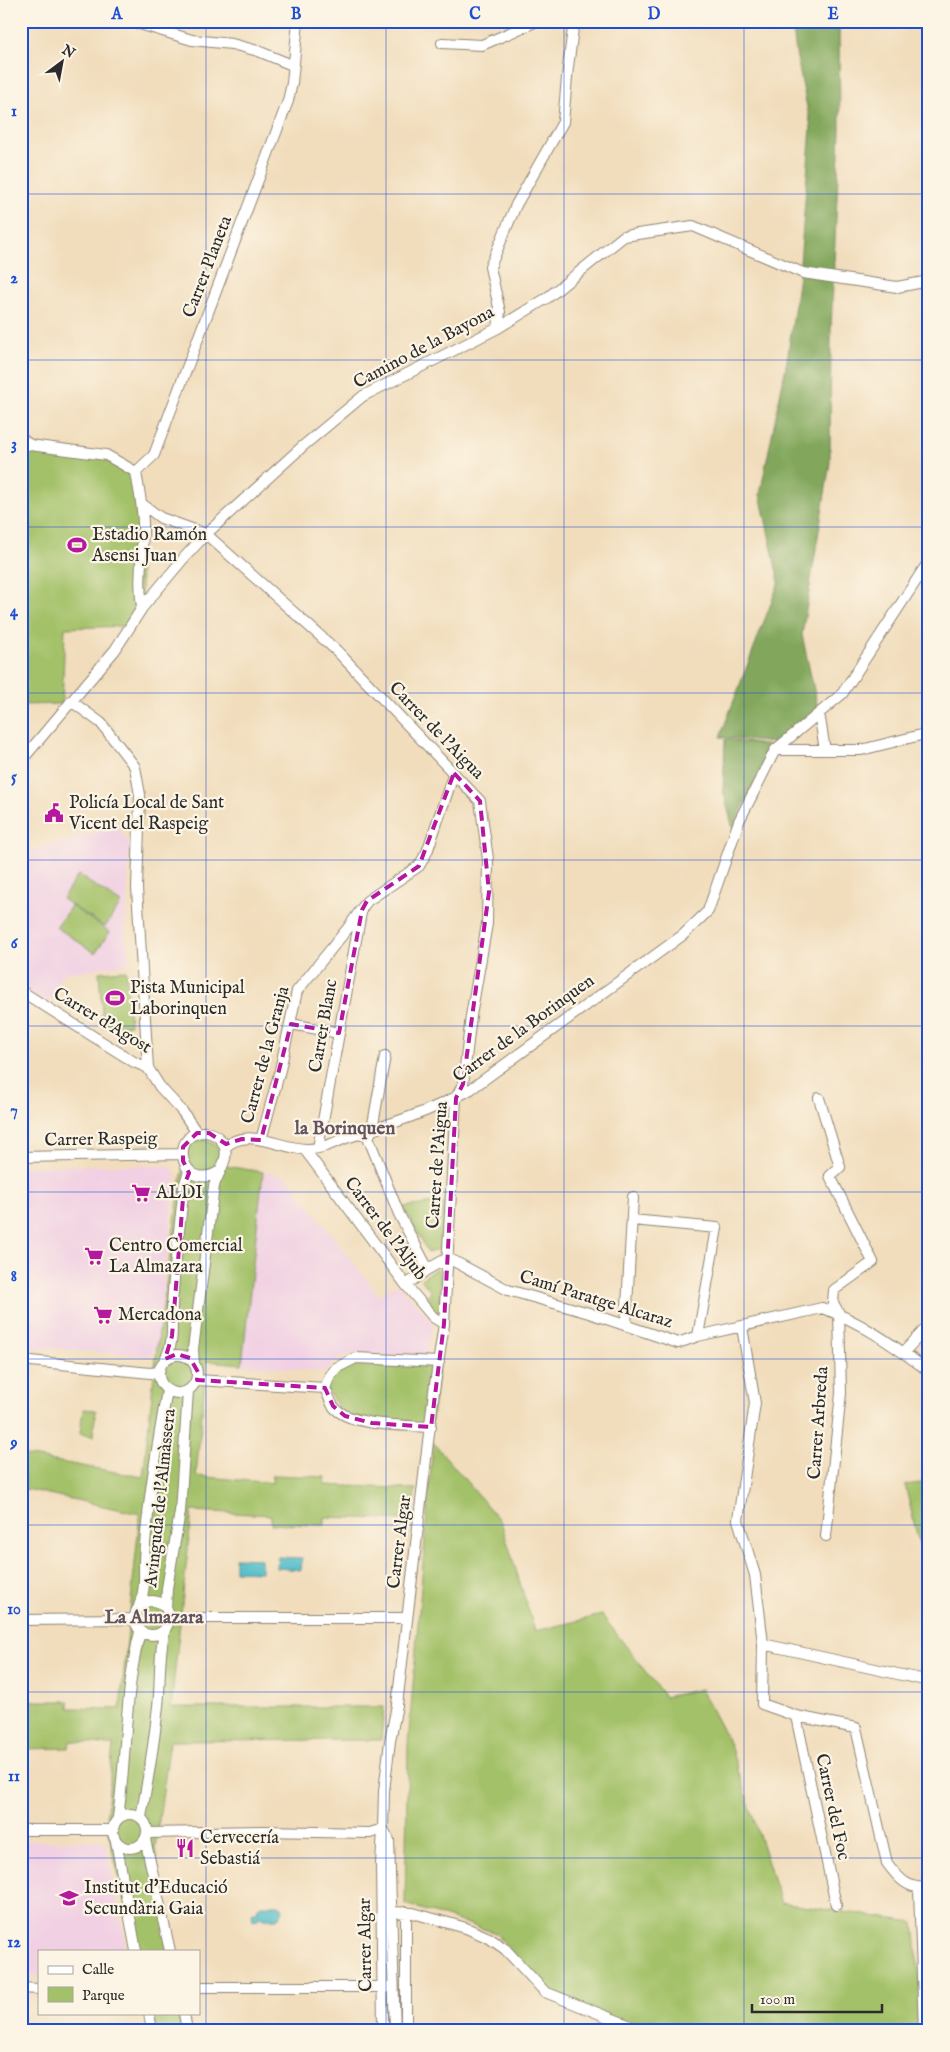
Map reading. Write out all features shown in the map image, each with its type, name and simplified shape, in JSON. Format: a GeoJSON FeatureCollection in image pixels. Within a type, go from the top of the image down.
{"type":"FeatureCollection","features":[{"type":"Feature","properties":{"kind":"street"},"geometry":{"type":"LineString","coordinates":[[130,21],[192,40],[232,44],[258,51],[292,66]]}},
{"type":"Feature","properties":{"kind":"street","name":"Carrer Planeta"},"geometry":{"type":"LineString","coordinates":[[136,472],[154,455],[158,446],[288,101],[292,83],[292,66],[298,21]]}},
{"type":"Feature","properties":{"kind":"street"},"geometry":{"type":"LineString","coordinates":[[442,43],[482,45],[537,21]]}},
{"type":"Feature","properties":{"kind":"street"},"geometry":{"type":"LineString","coordinates":[[498,328],[500,312],[490,267],[516,205],[563,122],[574,21]]}},
{"type":"Feature","properties":{"kind":"street","name":"Camino de la Bayona"},"geometry":{"type":"LineString","coordinates":[[21,761],[115,650],[142,608],[206,534],[304,446],[363,396],[498,328],[547,298],[624,236],[693,226],[803,273],[896,287],[929,282]]}},
{"type":"Feature","properties":{"kind":"street"},"geometry":{"type":"LineString","coordinates":[[21,438],[30,445],[106,455],[136,472],[142,504],[143,529],[139,588],[142,608]]}},
{"type":"Feature","properties":{"kind":"street"},"geometry":{"type":"LineString","coordinates":[[142,504],[161,518],[206,534]]}},
{"type":"Feature","properties":{"kind":"street","name":"Carrer de l'Aigua"},"geometry":{"type":"LineString","coordinates":[[206,534],[337,651],[480,801],[488,858],[488,924],[471,1016],[463,1084],[456,1098],[448,1258]]}},
{"type":"Feature","properties":{"kind":"street"},"geometry":{"type":"LineString","coordinates":[[775,750],[842,694],[929,562]]}},
{"type":"Feature","properties":{"kind":"street"},"geometry":{"type":"LineString","coordinates":[[71,701],[101,723],[135,767],[140,795],[137,888],[148,1068]]}},
{"type":"Feature","properties":{"kind":"street"},"geometry":{"type":"LineString","coordinates":[[819,713],[824,750]]}},
{"type":"Feature","properties":{"kind":"street"},"geometry":{"type":"LineString","coordinates":[[775,750],[861,750],[929,733]]}},
{"type":"Feature","properties":{"kind":"street","name":"Carrer de la Borinquen"},"geometry":{"type":"LineString","coordinates":[[225,1147],[230,1142],[242,1139],[261,1140],[305,1150],[318,1148],[372,1130],[456,1098],[471,1090],[683,935],[708,912],[739,821],[775,750]]}},
{"type":"Feature","properties":{"kind":"street","name":"Carrer de la Granja"},"geometry":{"type":"LineString","coordinates":[[261,1140],[280,1070],[297,991],[362,910],[367,901],[419,866],[427,852],[454,773]]}},
{"type":"Feature","properties":{"kind":"street","name":"Carrer Blanc"},"geometry":{"type":"LineString","coordinates":[[318,1148],[362,910]]}},
{"type":"Feature","properties":{"kind":"street","name":"Carrer d'Agost"},"geometry":{"type":"LineString","coordinates":[[21,991],[134,1062],[148,1068],[160,1087],[182,1111],[197,1133]]}},
{"type":"Feature","properties":{"kind":"street"},"geometry":{"type":"LineString","coordinates":[[291,1024],[339,1033]]}},
{"type":"Feature","properties":{"kind":"street"},"geometry":{"type":"LineString","coordinates":[[385,1056],[372,1130],[368,1137],[400,1214],[428,1270]]}},
{"type":"Feature","properties":{"kind":"street","name":"Carrer Arbreda"},"geometry":{"type":"LineString","coordinates":[[819,1098],[840,1167],[830,1176],[874,1262],[834,1290],[833,1303],[839,1313],[841,1393],[826,1536]]}},
{"type":"Feature","properties":{"kind":"street"},"geometry":{"type":"LineString","coordinates":[[190,1171],[184,1186],[172,1307],[170,1350],[158,1372],[159,1380],[167,1390],[179,1394],[188,1391],[197,1380],[198,1372],[194,1363],[193,1349],[214,1186],[226,1156],[225,1147],[215,1135],[203,1132],[197,1133],[187,1140],[182,1154],[183,1161],[190,1171],[198,1176],[208,1176],[218,1172]]}},
{"type":"Feature","properties":{"kind":"street","name":"Carrer de l'Aljub"},"geometry":{"type":"LineString","coordinates":[[305,1150],[406,1285],[433,1317],[444,1324]]}},
{"type":"Feature","properties":{"kind":"street","name":"Carrer Raspeig"},"geometry":{"type":"LineString","coordinates":[[21,1157],[182,1154]]}},
{"type":"Feature","properties":{"kind":"street"},"geometry":{"type":"LineString","coordinates":[[626,1325],[633,1197]]}},
{"type":"Feature","properties":{"kind":"street"},"geometry":{"type":"LineString","coordinates":[[632,1220],[717,1228],[698,1336]]}},
{"type":"Feature","properties":{"kind":"street"},"geometry":{"type":"LineString","coordinates":[[406,1285],[448,1258]]}},
{"type":"Feature","properties":{"kind":"street","name":"Carrer Algar"},"geometry":{"type":"LineString","coordinates":[[383,2031],[381,1864],[385,1783],[397,1705],[406,1618],[444,1324],[448,1258]]}},
{"type":"Feature","properties":{"kind":"street","name":"Camí Paratge Alcaraz"},"geometry":{"type":"LineString","coordinates":[[448,1258],[508,1290],[588,1312],[678,1342],[822,1308],[839,1313],[904,1352],[929,1371]]}},
{"type":"Feature","properties":{"kind":"street"},"geometry":{"type":"LineString","coordinates":[[904,1352],[929,1325]]}},
{"type":"Feature","properties":{"kind":"street"},"geometry":{"type":"LineString","coordinates":[[742,1327],[754,1403],[738,1520],[755,1575],[763,1644],[762,1704],[796,1716],[856,1728],[887,1863],[900,1880],[924,1888],[924,2031]]}},
{"type":"Feature","properties":{"kind":"street"},"geometry":{"type":"LineString","coordinates":[[165,1359],[177,1354],[186,1356],[194,1363]]}},
{"type":"Feature","properties":{"kind":"street"},"geometry":{"type":"LineString","coordinates":[[431,1426],[372,1423],[345,1416],[333,1406],[325,1388],[336,1368],[356,1358],[438,1362]]}},
{"type":"Feature","properties":{"kind":"street"},"geometry":{"type":"LineString","coordinates":[[21,1360],[150,1373],[158,1372]]}},
{"type":"Feature","properties":{"kind":"street"},"geometry":{"type":"LineString","coordinates":[[197,1380],[325,1388]]}},
{"type":"Feature","properties":{"kind":"street","name":"Avinguda de l'Almàssera"},"geometry":{"type":"LineString","coordinates":[[139,1606],[144,1588],[148,1515],[167,1390]]}},
{"type":"Feature","properties":{"kind":"street","name":"Avinguda de l'Almàssera"},"geometry":{"type":"LineString","coordinates":[[168,1613],[167,1588],[180,1512],[188,1391]]}},
{"type":"Feature","properties":{"kind":"street"},"geometry":{"type":"LineString","coordinates":[[165,1630],[157,1635],[148,1635],[140,1632],[134,1619],[139,1606],[150,1601],[156,1601],[168,1613],[406,1618]]}},
{"type":"Feature","properties":{"kind":"street"},"geometry":{"type":"LineString","coordinates":[[141,1817],[154,1741],[161,1667],[160,1652],[168,1613]]}},
{"type":"Feature","properties":{"kind":"street"},"geometry":{"type":"LineString","coordinates":[[21,1620],[134,1619]]}},
{"type":"Feature","properties":{"kind":"street"},"geometry":{"type":"LineString","coordinates":[[136,1950],[116,1841],[112,1830],[118,1817],[126,1709],[140,1632]]}},
{"type":"Feature","properties":{"kind":"street"},"geometry":{"type":"LineString","coordinates":[[763,1644],[929,1681]]}},
{"type":"Feature","properties":{"kind":"street","name":"Carrer del Foc"},"geometry":{"type":"LineString","coordinates":[[796,1716],[836,1905]]}},
{"type":"Feature","properties":{"kind":"street"},"geometry":{"type":"LineString","coordinates":[[118,1817],[130,1813],[141,1817],[145,1821],[146,1836],[170,1950]]}},
{"type":"Feature","properties":{"kind":"street"},"geometry":{"type":"LineString","coordinates":[[116,1841],[120,1845],[131,1848],[137,1847],[146,1836],[263,1831],[370,1833],[384,1829]]}},
{"type":"Feature","properties":{"kind":"street","name":"Carrer Algar"},"geometry":{"type":"LineString","coordinates":[[384,1829],[390,1840],[395,2031]]}},
{"type":"Feature","properties":{"kind":"street"},"geometry":{"type":"LineString","coordinates":[[21,1830],[112,1830]]}},
{"type":"Feature","properties":{"kind":"street","name":"Carrer Algar"},"geometry":{"type":"LineString","coordinates":[[392,1912],[406,1912],[466,1928],[489,1938],[505,1949],[544,1992],[644,2031]]}},
{"type":"Feature","properties":{"kind":"street"},"geometry":{"type":"LineString","coordinates":[[406,1912],[406,2031]]}},
{"type":"Feature","properties":{"kind":"street"},"geometry":{"type":"LineString","coordinates":[[200,1986],[394,1987]]}},
{"type":"Feature","properties":{"kind":"street"},"geometry":{"type":"LineString","coordinates":[[21,1988],[38,1989]]}},
{"type":"Feature","properties":{"kind":"street"},"geometry":{"type":"LineString","coordinates":[[149,2014],[152,2031]]}},
{"type":"Feature","properties":{"kind":"street"},"geometry":{"type":"LineString","coordinates":[[184,2014],[187,2031]]}},
{"type":"Feature","properties":{"kind":"highlighted area"},"geometry":{"type":"Polygon","coordinates":[[[454,773],[480,801],[489,892],[463,1084],[456,1098],[444,1324],[431,1427],[372,1423],[345,1416],[333,1406],[325,1388],[197,1380],[198,1372],[190,1358],[177,1354],[165,1359],[172,1336],[184,1186],[189,1173],[183,1161],[183,1147],[197,1133],[209,1133],[226,1144],[242,1139],[261,1140],[291,1024],[339,1033],[362,910],[367,901],[419,866],[454,773]]]}},
{"type":"Feature","properties":{"kind":"shaded area"},"geometry":{"type":"Polygon","coordinates":[[[117,827],[130,843],[125,934],[130,963],[62,974],[49,1004],[21,986],[21,878],[33,850],[117,827]]]}},
{"type":"Feature","properties":{"kind":"shaded area","name":"Centro Comercial La Almazara"},"geometry":{"type":"Polygon","coordinates":[[[169,1166],[176,1173],[157,1350],[149,1356],[21,1346],[21,1167],[169,1166]]]}},
{"type":"Feature","properties":{"kind":"shaded area"},"geometry":{"type":"Polygon","coordinates":[[[263,1172],[286,1176],[379,1296],[397,1283],[433,1322],[427,1353],[421,1358],[361,1353],[350,1354],[335,1361],[326,1372],[242,1364],[263,1172]]]}},
{"type":"Feature","properties":{"kind":"shaded area","name":"Institut d'Educació Secundària Gaia"},"geometry":{"type":"Polygon","coordinates":[[[21,1841],[101,1841],[106,1846],[127,1950],[38,1950],[38,1977],[21,1976],[21,1841]]]}},
{"type":"Feature","properties":{"kind":"green space"},"geometry":{"type":"Polygon","coordinates":[[[792,21],[839,21],[840,131],[831,329],[830,463],[802,635],[819,713],[773,743],[720,737],[779,582],[760,494],[787,361],[799,276],[811,127],[796,53],[792,21]]]}},
{"type":"Feature","properties":{"kind":"green space"},"geometry":{"type":"Polygon","coordinates":[[[21,438],[30,445],[106,455],[136,472],[142,608],[131,626],[65,628],[62,704],[21,705],[21,438]]]}},
{"type":"Feature","properties":{"kind":"green space"},"geometry":{"type":"Polygon","coordinates":[[[725,739],[771,746],[733,829],[723,790],[725,739]]]}},
{"type":"Feature","properties":{"kind":"green space"},"geometry":{"type":"Polygon","coordinates":[[[78,875],[121,903],[105,927],[62,899],[78,875]]]}},
{"type":"Feature","properties":{"kind":"green space"},"geometry":{"type":"Polygon","coordinates":[[[71,906],[110,932],[95,953],[56,927],[71,906]]]}},
{"type":"Feature","properties":{"kind":"green space","name":"Pista Municipal Laborinquen"},"geometry":{"type":"Polygon","coordinates":[[[126,970],[130,1025],[103,1027],[99,972],[126,970]]]}},
{"type":"Feature","properties":{"kind":"green space"},"geometry":{"type":"Polygon","coordinates":[[[204,1139],[217,1146],[221,1157],[219,1165],[263,1172],[242,1364],[207,1361],[196,1476],[272,1483],[273,1475],[326,1477],[325,1485],[416,1489],[410,1520],[325,1517],[325,1525],[271,1524],[271,1515],[192,1511],[171,1707],[384,1707],[381,1740],[170,1741],[155,1848],[168,1950],[139,1950],[111,1846],[107,1812],[113,1745],[70,1741],[69,1748],[21,1749],[21,1701],[69,1701],[69,1708],[120,1709],[140,1514],[21,1488],[21,1455],[143,1477],[158,1339],[185,1153],[191,1143],[204,1139]]]}},
{"type":"Feature","properties":{"kind":"green space"},"geometry":{"type":"Polygon","coordinates":[[[444,1202],[442,1248],[428,1253],[404,1207],[444,1202]]]}},
{"type":"Feature","properties":{"kind":"green space"},"geometry":{"type":"Polygon","coordinates":[[[435,1269],[440,1271],[440,1311],[436,1313],[423,1299],[431,1292],[421,1279],[435,1269]]]}},
{"type":"Feature","properties":{"kind":"green space"},"geometry":{"type":"Polygon","coordinates":[[[356,1358],[439,1362],[431,1427],[345,1416],[325,1388],[330,1376],[356,1358]]]}},
{"type":"Feature","properties":{"kind":"green space"},"geometry":{"type":"Polygon","coordinates":[[[83,1409],[96,1410],[93,1436],[80,1434],[83,1409]]]}},
{"type":"Feature","properties":{"kind":"green space"},"geometry":{"type":"Polygon","coordinates":[[[433,1442],[501,1522],[535,1631],[602,1615],[665,1697],[701,1689],[730,1745],[781,1903],[914,1922],[924,2030],[639,2031],[545,1992],[496,1933],[405,1904],[408,1745],[433,1442]]]}},
{"type":"Feature","properties":{"kind":"green space"},"geometry":{"type":"Polygon","coordinates":[[[929,1482],[929,1585],[905,1485],[929,1482]]]}},
{"type":"Feature","properties":{"kind":"green space"},"geometry":{"type":"Polygon","coordinates":[[[929,1610],[929,1681],[919,1678],[929,1610]]]}},
{"type":"Feature","properties":{"kind":"green space"},"geometry":{"type":"Polygon","coordinates":[[[153,2014],[179,2014],[183,2031],[157,2031],[153,2014]]]}},
{"type":"Feature","properties":{"kind":"water"},"geometry":{"type":"Polygon","coordinates":[[[278,1557],[302,1558],[301,1570],[277,1568],[278,1557]]]}},
{"type":"Feature","properties":{"kind":"water"},"geometry":{"type":"Polygon","coordinates":[[[235,1558],[261,1559],[261,1572],[235,1571],[235,1558]]]}},
{"type":"Feature","properties":{"kind":"water"},"geometry":{"type":"Polygon","coordinates":[[[261,1905],[278,1905],[282,1907],[283,1911],[277,1919],[264,1919],[260,1917],[253,1920],[253,1912],[258,1912],[257,1908],[261,1905]]]}},
{"type":"Feature","properties":{"kind":"place","name":"Estadio Ramón Asensi Juan"},"geometry":{"type":"Point","coordinates":[77,545]}},
{"type":"Feature","properties":{"kind":"place","name":"Policía Local de Sant Vicent del Raspeig"},"geometry":{"type":"Point","coordinates":[54,813]}},
{"type":"Feature","properties":{"kind":"place","name":"Pista Municipal Laborinquen"},"geometry":{"type":"Point","coordinates":[115,998]}},
{"type":"Feature","properties":{"kind":"place","name":"ALDI"},"geometry":{"type":"Point","coordinates":[141,1193]}},
{"type":"Feature","properties":{"kind":"place","name":"Centro Comercial La Almazara"},"geometry":{"type":"Point","coordinates":[94,1256]}},
{"type":"Feature","properties":{"kind":"place","name":"Mercadona"},"geometry":{"type":"Point","coordinates":[103,1315]}},
{"type":"Feature","properties":{"kind":"place","name":"Cervecería Sebastiá"},"geometry":{"type":"Point","coordinates":[185,1848]}},
{"type":"Feature","properties":{"kind":"place","name":"Institut d'Educació Secundària Gaia"},"geometry":{"type":"Point","coordinates":[69,1898]}},
{"type":"Feature","properties":{"kind":"district","name":"la Borinquen"},"geometry":{"type":"Point","coordinates":[345,1129]}},
{"type":"Feature","properties":{"kind":"district","name":"La Almazara"},"geometry":{"type":"Point","coordinates":[154,1618]}}]}
